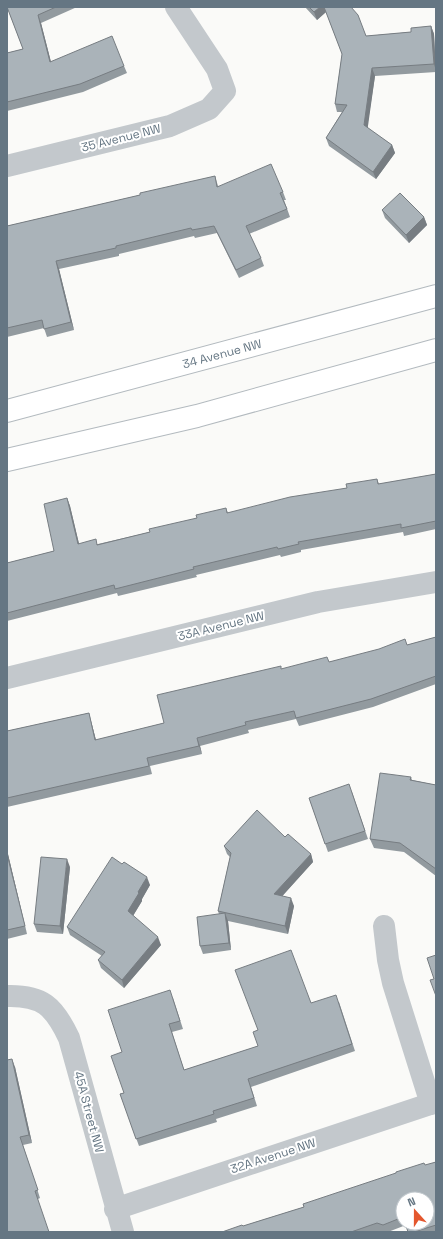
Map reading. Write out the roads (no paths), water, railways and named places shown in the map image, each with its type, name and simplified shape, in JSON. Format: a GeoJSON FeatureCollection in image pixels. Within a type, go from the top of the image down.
{"type":"FeatureCollection","features":[{"type":"Feature","properties":{"kind":"main road","name":"34 Avenue NW"},"geometry":{"type":"LineString","coordinates":[[7,411],[436,296]]}},
{"type":"Feature","properties":{"kind":"main road"},"geometry":{"type":"LineString","coordinates":[[7,460],[197,416],[436,350]]}},
{"type":"Feature","properties":{"kind":"street","name":"35 Avenue NW"},"geometry":{"type":"LineString","coordinates":[[7,166],[170,126],[209,109],[225,91],[217,69],[176,7]]}},
{"type":"Feature","properties":{"kind":"street","name":"33A Avenue NW"},"geometry":{"type":"LineString","coordinates":[[7,678],[318,602],[436,582]]}},
{"type":"Feature","properties":{"kind":"street","name":"32A Avenue NW"},"geometry":{"type":"LineString","coordinates":[[115,1209],[433,1103],[393,983],[388,960],[384,926]]}},
{"type":"Feature","properties":{"kind":"street","name":"45A Street NW"},"geometry":{"type":"LineString","coordinates":[[7,996],[24,996],[41,1000],[52,1010],[62,1023],[69,1038],[115,1209],[123,1232]]}}]}
